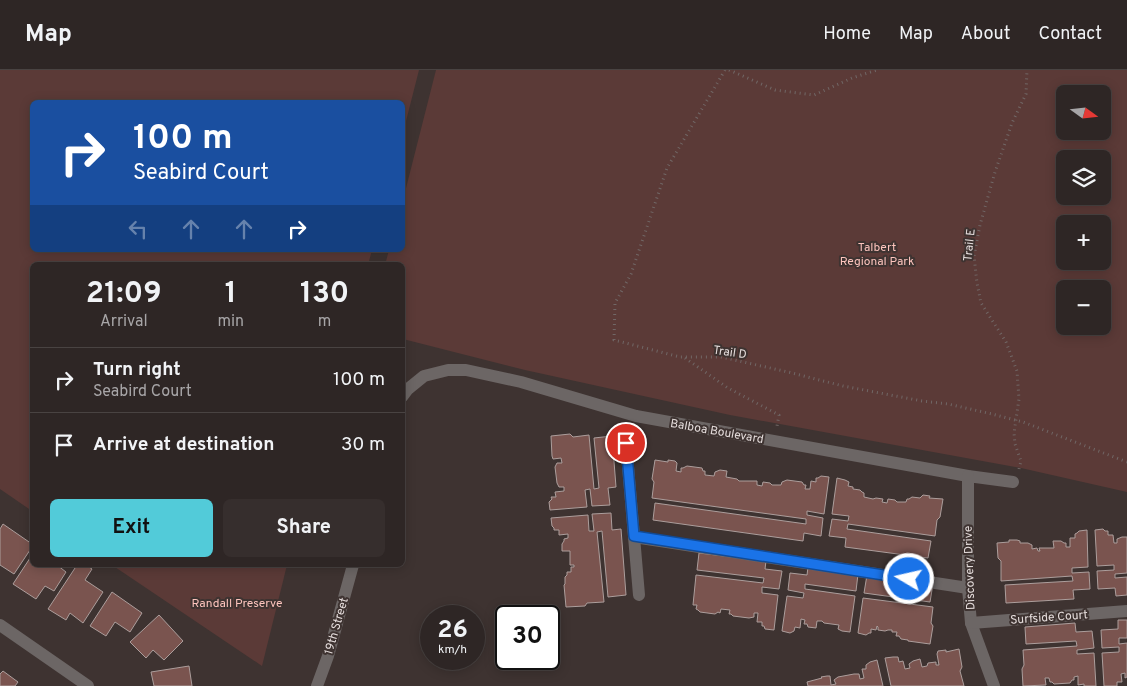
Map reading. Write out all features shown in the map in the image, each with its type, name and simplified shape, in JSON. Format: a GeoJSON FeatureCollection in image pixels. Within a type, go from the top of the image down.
{"type":"FeatureCollection","features":[{"type":"Feature","properties":{"kind":"street","name":"Balboa Boulevard"},"geometry":{"type":"LineString","coordinates":[[405,393],[424,376],[448,370],[466,370],[521,382],[636,416],[968,476],[1013,482]]}},
{"type":"Feature","properties":{"kind":"street"},"geometry":{"type":"LineString","coordinates":[[626,443],[639,595]]}},
{"type":"Feature","properties":{"kind":"street","name":"Discovery Drive"},"geometry":{"type":"LineString","coordinates":[[968,476],[968,588],[971,622],[994,686]]}},
{"type":"Feature","properties":{"kind":"street"},"geometry":{"type":"LineString","coordinates":[[634,536],[968,588]]}},
{"type":"Feature","properties":{"kind":"street","name":"19th Street"},"geometry":{"type":"LineString","coordinates":[[317,686],[328,656],[352,567]]}},
{"type":"Feature","properties":{"kind":"street","name":"Surfside Court"},"geometry":{"type":"LineString","coordinates":[[971,622],[1127,611]]}},
{"type":"Feature","properties":{"kind":"street"},"geometry":{"type":"LineString","coordinates":[[0,625],[88,686]]}},
{"type":"Feature","properties":{"kind":"path"},"geometry":{"type":"LineString","coordinates":[[727,70],[775,90],[814,95],[852,78],[877,70]]}},
{"type":"Feature","properties":{"kind":"path","name":"Trail D"},"geometry":{"type":"LineString","coordinates":[[727,70],[667,168],[631,274],[615,303],[614,340],[685,358],[721,357],[842,386],[948,404],[1016,420],[1127,462]]}},
{"type":"Feature","properties":{"kind":"path","name":"Trail E"},"geometry":{"type":"LineString","coordinates":[[1020,466],[1014,438],[1018,399],[1017,371],[1006,342],[982,304],[974,256],[980,225],[995,172],[1012,124],[1026,94],[1027,70]]}},
{"type":"Feature","properties":{"kind":"path"},"geometry":{"type":"LineString","coordinates":[[685,358],[728,388],[779,415],[775,441]]}},
{"type":"Feature","properties":{"kind":"green space"},"geometry":{"type":"Polygon","coordinates":[[[0,70],[419,70],[405,125],[405,100],[30,100],[30,252],[371,252],[369,262],[30,262],[30,510],[0,489],[0,70]]]}},
{"type":"Feature","properties":{"kind":"green space","name":"Talbert Regional Park"},"geometry":{"type":"Polygon","coordinates":[[[436,70],[1127,70],[1127,492],[1021,468],[730,415],[525,370],[405,340],[405,262],[386,262],[388,252],[405,252],[405,192],[436,70]]]}},
{"type":"Feature","properties":{"kind":"green space","name":"Randall Preserve"},"geometry":{"type":"Polygon","coordinates":[[[115,567],[287,567],[262,666],[115,567]]]}},
{"type":"Feature","properties":{"kind":"building"},"geometry":{"type":"Polygon","coordinates":[[[570,434],[573,437],[589,435],[594,489],[599,488],[594,438],[612,436],[616,487],[608,488],[610,505],[592,506],[590,489],[585,490],[587,507],[550,510],[549,502],[552,499],[551,497],[556,497],[555,492],[564,491],[564,487],[559,487],[557,483],[555,467],[557,463],[562,463],[561,458],[553,459],[551,436],[570,434]]]}},
{"type":"Feature","properties":{"kind":"building"},"geometry":{"type":"Polygon","coordinates":[[[655,460],[675,461],[677,463],[676,471],[681,472],[681,468],[687,466],[702,468],[705,471],[705,475],[714,476],[715,472],[720,470],[727,471],[726,477],[739,481],[757,481],[757,485],[762,486],[763,482],[781,485],[782,482],[787,480],[802,482],[806,485],[805,489],[810,489],[811,481],[816,482],[816,478],[821,476],[829,477],[824,514],[807,511],[807,515],[823,518],[821,536],[804,533],[803,541],[653,520],[655,503],[806,524],[806,519],[652,498],[655,460]]]}},
{"type":"Feature","properties":{"kind":"building"},"geometry":{"type":"Polygon","coordinates":[[[837,478],[849,482],[848,486],[860,490],[864,493],[864,497],[883,499],[882,502],[887,503],[888,499],[906,502],[907,499],[912,497],[920,498],[923,495],[930,496],[929,498],[943,499],[935,536],[848,524],[847,529],[931,541],[928,558],[845,547],[846,538],[829,536],[832,519],[848,521],[849,516],[832,514],[837,478]]]}},
{"type":"Feature","properties":{"kind":"building"},"geometry":{"type":"Polygon","coordinates":[[[611,513],[612,530],[621,529],[626,595],[608,597],[602,531],[597,532],[604,602],[566,607],[565,577],[567,572],[571,572],[571,567],[574,567],[574,565],[570,565],[570,551],[562,551],[562,544],[564,539],[568,538],[568,534],[559,535],[559,530],[554,530],[552,526],[551,518],[588,515],[589,531],[594,531],[592,514],[611,513]]]}},
{"type":"Feature","properties":{"kind":"building"},"geometry":{"type":"Polygon","coordinates":[[[3,524],[30,543],[30,550],[14,574],[0,565],[0,529],[3,524]]]}},
{"type":"Feature","properties":{"kind":"building"},"geometry":{"type":"Polygon","coordinates":[[[1103,529],[1108,531],[1108,535],[1113,535],[1114,543],[1117,543],[1117,539],[1127,537],[1127,573],[1115,574],[1115,578],[1127,577],[1127,595],[1116,596],[1115,588],[1098,589],[1097,571],[1114,570],[1114,565],[1097,566],[1095,530],[1103,529]]]}},
{"type":"Feature","properties":{"kind":"building"},"geometry":{"type":"Polygon","coordinates":[[[1087,530],[1088,567],[1072,568],[1072,573],[1089,572],[1090,589],[1073,590],[1074,599],[1006,603],[1005,585],[1073,581],[1072,576],[1001,581],[1001,561],[998,558],[997,543],[1017,540],[1020,543],[1032,545],[1032,549],[1037,548],[1038,551],[1040,551],[1039,548],[1054,548],[1053,541],[1061,541],[1066,543],[1066,547],[1070,547],[1070,538],[1075,538],[1075,534],[1079,531],[1087,530]]]}},
{"type":"Feature","properties":{"kind":"building"},"geometry":{"type":"Polygon","coordinates":[[[699,553],[766,561],[765,569],[782,571],[779,589],[762,587],[762,593],[778,595],[774,630],[765,629],[762,626],[762,622],[757,622],[758,613],[754,613],[754,617],[749,618],[733,616],[729,614],[730,610],[721,609],[720,613],[715,614],[700,612],[696,609],[697,605],[693,605],[696,575],[763,583],[764,578],[697,570],[699,553]]]}},
{"type":"Feature","properties":{"kind":"building"},"geometry":{"type":"Polygon","coordinates":[[[30,558],[30,567],[60,567],[66,572],[54,591],[45,586],[36,599],[13,584],[30,558]]]}},
{"type":"Feature","properties":{"kind":"building"},"geometry":{"type":"Polygon","coordinates":[[[76,567],[89,567],[92,569],[85,580],[103,592],[83,623],[70,613],[66,620],[48,609],[76,567]]]}},
{"type":"Feature","properties":{"kind":"building"},"geometry":{"type":"Polygon","coordinates":[[[808,567],[858,574],[856,591],[805,584],[805,589],[855,596],[850,632],[838,629],[839,625],[822,621],[817,621],[816,628],[808,627],[807,624],[804,624],[805,620],[801,619],[800,628],[795,627],[794,631],[790,633],[782,631],[787,596],[803,598],[804,593],[788,590],[790,573],[807,575],[808,567]]]}},
{"type":"Feature","properties":{"kind":"building"},"geometry":{"type":"Polygon","coordinates":[[[867,575],[933,584],[930,602],[864,593],[867,575]]]}},
{"type":"Feature","properties":{"kind":"building"},"geometry":{"type":"Polygon","coordinates":[[[112,592],[142,613],[130,632],[115,622],[106,636],[90,626],[112,592]]]}},
{"type":"Feature","properties":{"kind":"building"},"geometry":{"type":"Polygon","coordinates":[[[863,598],[933,607],[931,623],[933,626],[930,644],[901,639],[899,636],[896,636],[897,632],[878,630],[877,626],[876,630],[871,629],[871,633],[866,635],[858,633],[863,598]]]}},
{"type":"Feature","properties":{"kind":"building"},"geometry":{"type":"Polygon","coordinates":[[[159,615],[183,641],[164,660],[153,650],[146,658],[130,642],[159,615]]]}},
{"type":"Feature","properties":{"kind":"building"},"geometry":{"type":"Polygon","coordinates":[[[1118,620],[1127,620],[1127,638],[1119,638],[1119,644],[1127,643],[1127,677],[1125,678],[1125,673],[1121,674],[1122,682],[1117,682],[1117,686],[1104,686],[1102,653],[1119,652],[1119,647],[1102,648],[1101,630],[1118,629],[1118,620]]]}},
{"type":"Feature","properties":{"kind":"building"},"geometry":{"type":"Polygon","coordinates":[[[1075,623],[1076,632],[1092,631],[1094,648],[1077,650],[1077,654],[1094,653],[1096,686],[1078,685],[1078,676],[1074,677],[1074,680],[1070,683],[1054,684],[1050,682],[1049,678],[1045,678],[1046,685],[1023,686],[1023,650],[1077,646],[1076,641],[1026,644],[1025,627],[1075,623]]]}},
{"type":"Feature","properties":{"kind":"building"},"geometry":{"type":"Polygon","coordinates":[[[959,649],[962,667],[960,671],[964,686],[891,686],[885,658],[898,657],[899,662],[903,661],[905,669],[910,668],[909,664],[913,661],[920,659],[922,667],[927,666],[928,663],[936,662],[936,665],[939,665],[938,651],[946,650],[946,652],[959,649]]]}},
{"type":"Feature","properties":{"kind":"building"},"geometry":{"type":"Polygon","coordinates":[[[877,660],[883,686],[808,686],[807,682],[827,676],[830,676],[831,685],[836,684],[834,680],[838,677],[859,674],[860,679],[864,678],[862,669],[866,669],[866,665],[877,660]]]}},
{"type":"Feature","properties":{"kind":"building"},"geometry":{"type":"Polygon","coordinates":[[[189,666],[192,686],[154,686],[151,672],[189,666]]]}},
{"type":"Feature","properties":{"kind":"building"},"geometry":{"type":"Polygon","coordinates":[[[3,671],[18,682],[15,686],[0,686],[0,674],[3,671]]]}},
{"type":"Feature","properties":{"kind":"route"},"geometry":{"type":"LineString","coordinates":[[626,443],[634,536],[909,579]]}}]}
